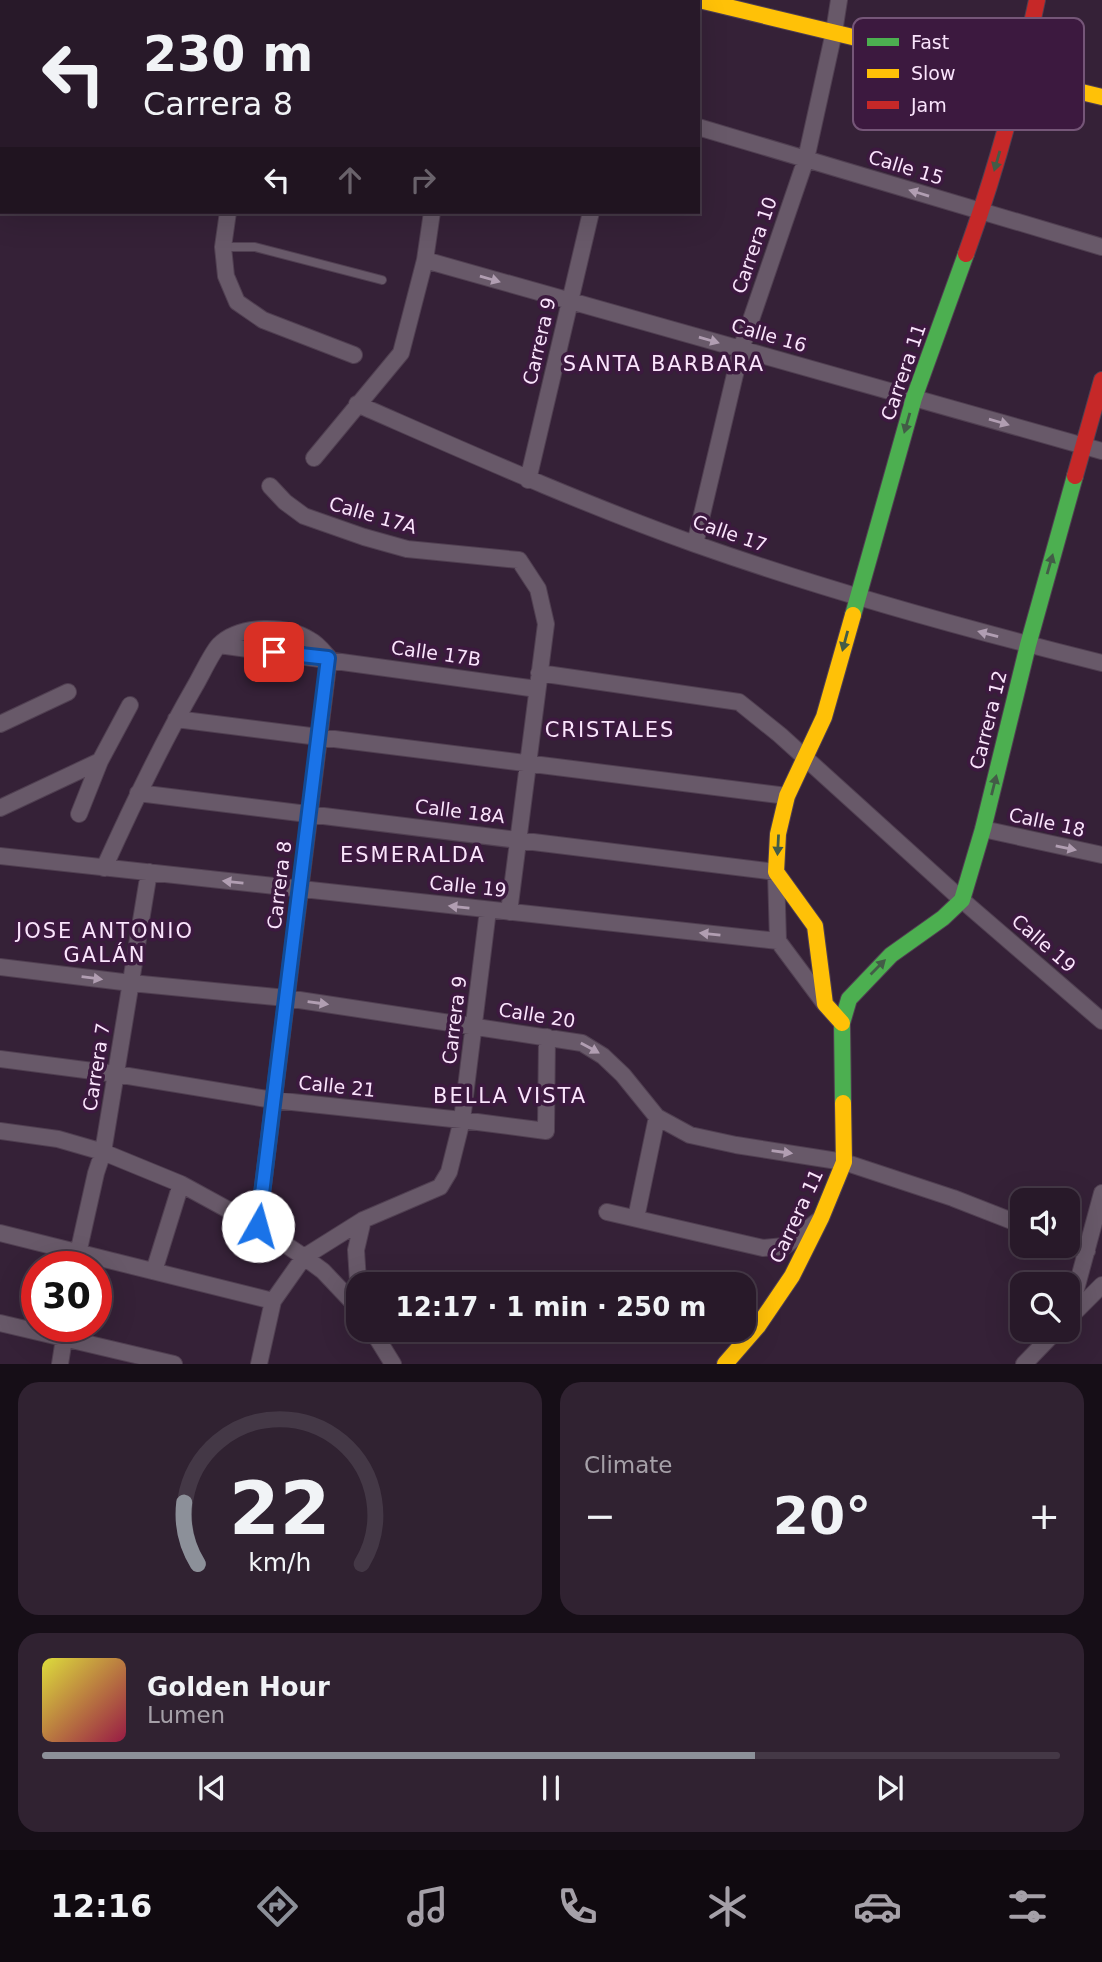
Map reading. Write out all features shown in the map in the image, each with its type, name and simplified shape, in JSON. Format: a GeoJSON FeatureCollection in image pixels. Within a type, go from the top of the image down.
{"type":"FeatureCollection","features":[{"type":"Feature","properties":{"kind":"street"},"geometry":{"type":"LineString","coordinates":[[700,0],[853,37]]}},
{"type":"Feature","properties":{"kind":"street","name":"Carrera 10"},"geometry":{"type":"LineString","coordinates":[[695,544],[741,349],[806,159],[839,0]]}},
{"type":"Feature","properties":{"kind":"street","name":"Carrera 11"},"geometry":{"type":"LineString","coordinates":[[1033,18],[1037,0]]}},
{"type":"Feature","properties":{"kind":"street"},"geometry":{"type":"LineString","coordinates":[[1084,93],[1102,97]]}},
{"type":"Feature","properties":{"kind":"street","name":"Calle 15"},"geometry":{"type":"LineString","coordinates":[[700,128],[1102,247]]}},
{"type":"Feature","properties":{"kind":"street","name":"Carrera 11"},"geometry":{"type":"LineString","coordinates":[[776,872],[778,834],[787,796],[824,717],[914,398],[982,211],[1006,130]]}},
{"type":"Feature","properties":{"kind":"street"},"geometry":{"type":"LineString","coordinates":[[228,214],[223,247],[226,276],[237,302],[263,320],[354,355]]}},
{"type":"Feature","properties":{"kind":"street"},"geometry":{"type":"LineString","coordinates":[[314,458],[401,353],[425,260],[432,214]]}},
{"type":"Feature","properties":{"kind":"street","name":"Carrera 9"},"geometry":{"type":"LineString","coordinates":[[528,480],[591,214]]}},
{"type":"Feature","properties":{"kind":"street","name":"Calle 16"},"geometry":{"type":"LineString","coordinates":[[425,260],[1102,451]]}},
{"type":"Feature","properties":{"kind":"street","name":"Carrera 12"},"geometry":{"type":"LineString","coordinates":[[962,900],[983,829],[1028,645],[1102,380]]}},
{"type":"Feature","properties":{"kind":"street","name":"Calle 17"},"geometry":{"type":"LineString","coordinates":[[357,404],[528,480],[695,544],[857,597],[1102,663]]}},
{"type":"Feature","properties":{"kind":"street","name":"Calle 17A"},"geometry":{"type":"LineString","coordinates":[[270,486],[304,516],[364,537],[407,549],[519,560],[538,589],[547,624],[538,681]]}},
{"type":"Feature","properties":{"kind":"street"},"geometry":{"type":"LineString","coordinates":[[104,868],[176,719],[219,645],[237,634],[257,629],[286,630],[321,647],[328,658]]}},
{"type":"Feature","properties":{"kind":"street"},"geometry":{"type":"LineString","coordinates":[[219,645],[328,658]]}},
{"type":"Feature","properties":{"kind":"street","name":"Calle 17B"},"geometry":{"type":"LineString","coordinates":[[328,658],[739,702]]}},
{"type":"Feature","properties":{"kind":"street","name":"Carrera 8"},"geometry":{"type":"LineString","coordinates":[[258,1226],[328,658]]}},
{"type":"Feature","properties":{"kind":"street"},"geometry":{"type":"LineString","coordinates":[[509,912],[538,681]]}},
{"type":"Feature","properties":{"kind":"street"},"geometry":{"type":"LineString","coordinates":[[0,724],[68,692]]}},
{"type":"Feature","properties":{"kind":"street","name":"Calle 19"},"geometry":{"type":"LineString","coordinates":[[739,702],[780,735],[962,900],[1102,1021]]}},
{"type":"Feature","properties":{"kind":"street"},"geometry":{"type":"LineString","coordinates":[[79,814],[100,761],[130,705]]}},
{"type":"Feature","properties":{"kind":"street"},"geometry":{"type":"LineString","coordinates":[[176,719],[787,796]]}},
{"type":"Feature","properties":{"kind":"street"},"geometry":{"type":"LineString","coordinates":[[0,808],[100,761]]}},
{"type":"Feature","properties":{"kind":"street","name":"Calle 18A"},"geometry":{"type":"LineString","coordinates":[[138,793],[776,872]]}},
{"type":"Feature","properties":{"kind":"street","name":"Calle 18"},"geometry":{"type":"LineString","coordinates":[[983,829],[1102,855]]}},
{"type":"Feature","properties":{"kind":"street","name":"Calle 19"},"geometry":{"type":"LineString","coordinates":[[0,856],[778,941]]}},
{"type":"Feature","properties":{"kind":"street","name":"Carrera 7"},"geometry":{"type":"LineString","coordinates":[[78,1251],[103,1152],[149,872]]}},
{"type":"Feature","properties":{"kind":"street"},"geometry":{"type":"LineString","coordinates":[[776,872],[778,941],[842,1023]]}},
{"type":"Feature","properties":{"kind":"street"},"geometry":{"type":"LineString","coordinates":[[776,872],[815,926],[825,1004]]}},
{"type":"Feature","properties":{"kind":"street"},"geometry":{"type":"LineString","coordinates":[[842,1023],[849,999],[869,976],[891,954],[943,918],[962,900]]}},
{"type":"Feature","properties":{"kind":"street","name":"Carrera 9"},"geometry":{"type":"LineString","coordinates":[[304,1257],[363,1220],[440,1187],[449,1172],[463,1120],[488,910]]}},
{"type":"Feature","properties":{"kind":"street","name":"Calle 20"},"geometry":{"type":"LineString","coordinates":[[0,967],[286,998],[582,1043],[603,1056],[636,1089],[657,1117],[690,1135],[844,1162],[953,1198],[1010,1220]]}},
{"type":"Feature","properties":{"kind":"street","name":"Carrera 11"},"geometry":{"type":"LineString","coordinates":[[725,1363],[758,1326],[792,1276],[821,1218],[844,1162],[842,1023]]}},
{"type":"Feature","properties":{"kind":"street","name":"Calle 21"},"geometry":{"type":"LineString","coordinates":[[0,1059],[116,1074],[273,1100],[546,1131],[547,1037]]}},
{"type":"Feature","properties":{"kind":"street"},"geometry":{"type":"LineString","coordinates":[[636,1218],[657,1117]]}},
{"type":"Feature","properties":{"kind":"street"},"geometry":{"type":"LineString","coordinates":[[0,1131],[58,1139],[103,1152],[181,1184],[258,1226],[304,1257],[323,1271],[346,1295]]}},
{"type":"Feature","properties":{"kind":"street"},"geometry":{"type":"LineString","coordinates":[[154,1271],[181,1184]]}},
{"type":"Feature","properties":{"kind":"street"},"geometry":{"type":"LineString","coordinates":[[1080,1276],[1102,1193]]}},
{"type":"Feature","properties":{"kind":"street"},"geometry":{"type":"LineString","coordinates":[[607,1212],[763,1248],[785,1246],[821,1218]]}},
{"type":"Feature","properties":{"kind":"street"},"geometry":{"type":"LineString","coordinates":[[357,1272],[356,1250],[363,1220]]}},
{"type":"Feature","properties":{"kind":"street"},"geometry":{"type":"LineString","coordinates":[[0,1233],[51,1251]]}},
{"type":"Feature","properties":{"kind":"street"},"geometry":{"type":"LineString","coordinates":[[1080,1248],[1087,1251]]}},
{"type":"Feature","properties":{"kind":"street"},"geometry":{"type":"LineString","coordinates":[[259,1363],[273,1301],[304,1257]]}},
{"type":"Feature","properties":{"kind":"street"},"geometry":{"type":"LineString","coordinates":[[112,1265],[154,1271],[273,1301]]}},
{"type":"Feature","properties":{"kind":"street"},"geometry":{"type":"LineString","coordinates":[[1080,1307],[1102,1285]]}},
{"type":"Feature","properties":{"kind":"street"},"geometry":{"type":"LineString","coordinates":[[0,1323],[21,1326]]}},
{"type":"Feature","properties":{"kind":"street"},"geometry":{"type":"LineString","coordinates":[[60,1363],[63,1342]]}},
{"type":"Feature","properties":{"kind":"street"},"geometry":{"type":"LineString","coordinates":[[100,1342],[174,1363]]}},
{"type":"Feature","properties":{"kind":"street"},"geometry":{"type":"LineString","coordinates":[[380,1342],[393,1363]]}},
{"type":"Feature","properties":{"kind":"street"},"geometry":{"type":"LineString","coordinates":[[1024,1363],[1045,1342]]}},
{"type":"Feature","properties":{"kind":"lane"},"geometry":{"type":"LineString","coordinates":[[223,247],[255,247],[382,280]]}},
{"type":"Feature","properties":{"kind":"traffic: fast"},"geometry":{"type":"LineString","coordinates":[[853,615],[914,398],[966,254]]}},
{"type":"Feature","properties":{"kind":"traffic: fast"},"geometry":{"type":"LineString","coordinates":[[843,1103],[842,1023],[849,999],[891,955],[943,918],[962,900],[1075,476]]}},
{"type":"Feature","properties":{"kind":"traffic: slow"},"geometry":{"type":"LineString","coordinates":[[700,0],[853,37]]}},
{"type":"Feature","properties":{"kind":"traffic: slow"},"geometry":{"type":"LineString","coordinates":[[1084,93],[1102,97]]}},
{"type":"Feature","properties":{"kind":"traffic: slow"},"geometry":{"type":"LineString","coordinates":[[842,1023],[825,1004],[815,926],[776,872],[778,834],[787,796],[824,717],[853,615]]}},
{"type":"Feature","properties":{"kind":"traffic: slow"},"geometry":{"type":"LineString","coordinates":[[725,1364],[758,1326],[792,1276],[821,1218],[844,1162],[843,1103]]}},
{"type":"Feature","properties":{"kind":"traffic: jam"},"geometry":{"type":"LineString","coordinates":[[1033,18],[1037,0]]}},
{"type":"Feature","properties":{"kind":"traffic: jam"},"geometry":{"type":"LineString","coordinates":[[966,254],[1005,130]]}},
{"type":"Feature","properties":{"kind":"traffic: jam"},"geometry":{"type":"LineString","coordinates":[[1075,476],[1102,380]]}},
{"type":"Feature","properties":{"kind":"district","name":"SANTA BARBARA"},"geometry":{"type":"Point","coordinates":[664,364]}},
{"type":"Feature","properties":{"kind":"district","name":"CRISTALES"},"geometry":{"type":"Point","coordinates":[610,730]}},
{"type":"Feature","properties":{"kind":"district","name":"ESMERALDA"},"geometry":{"type":"Point","coordinates":[413,855]}},
{"type":"Feature","properties":{"kind":"district","name":"JOSE ANTONIO GALÁN"},"geometry":{"type":"Point","coordinates":[105,943]}},
{"type":"Feature","properties":{"kind":"district","name":"BELLA VISTA"},"geometry":{"type":"Point","coordinates":[510,1096]}},
{"type":"Feature","properties":{"kind":"route"},"geometry":{"type":"LineString","coordinates":[[258,1226],[328,658],[274,652]]}}]}
